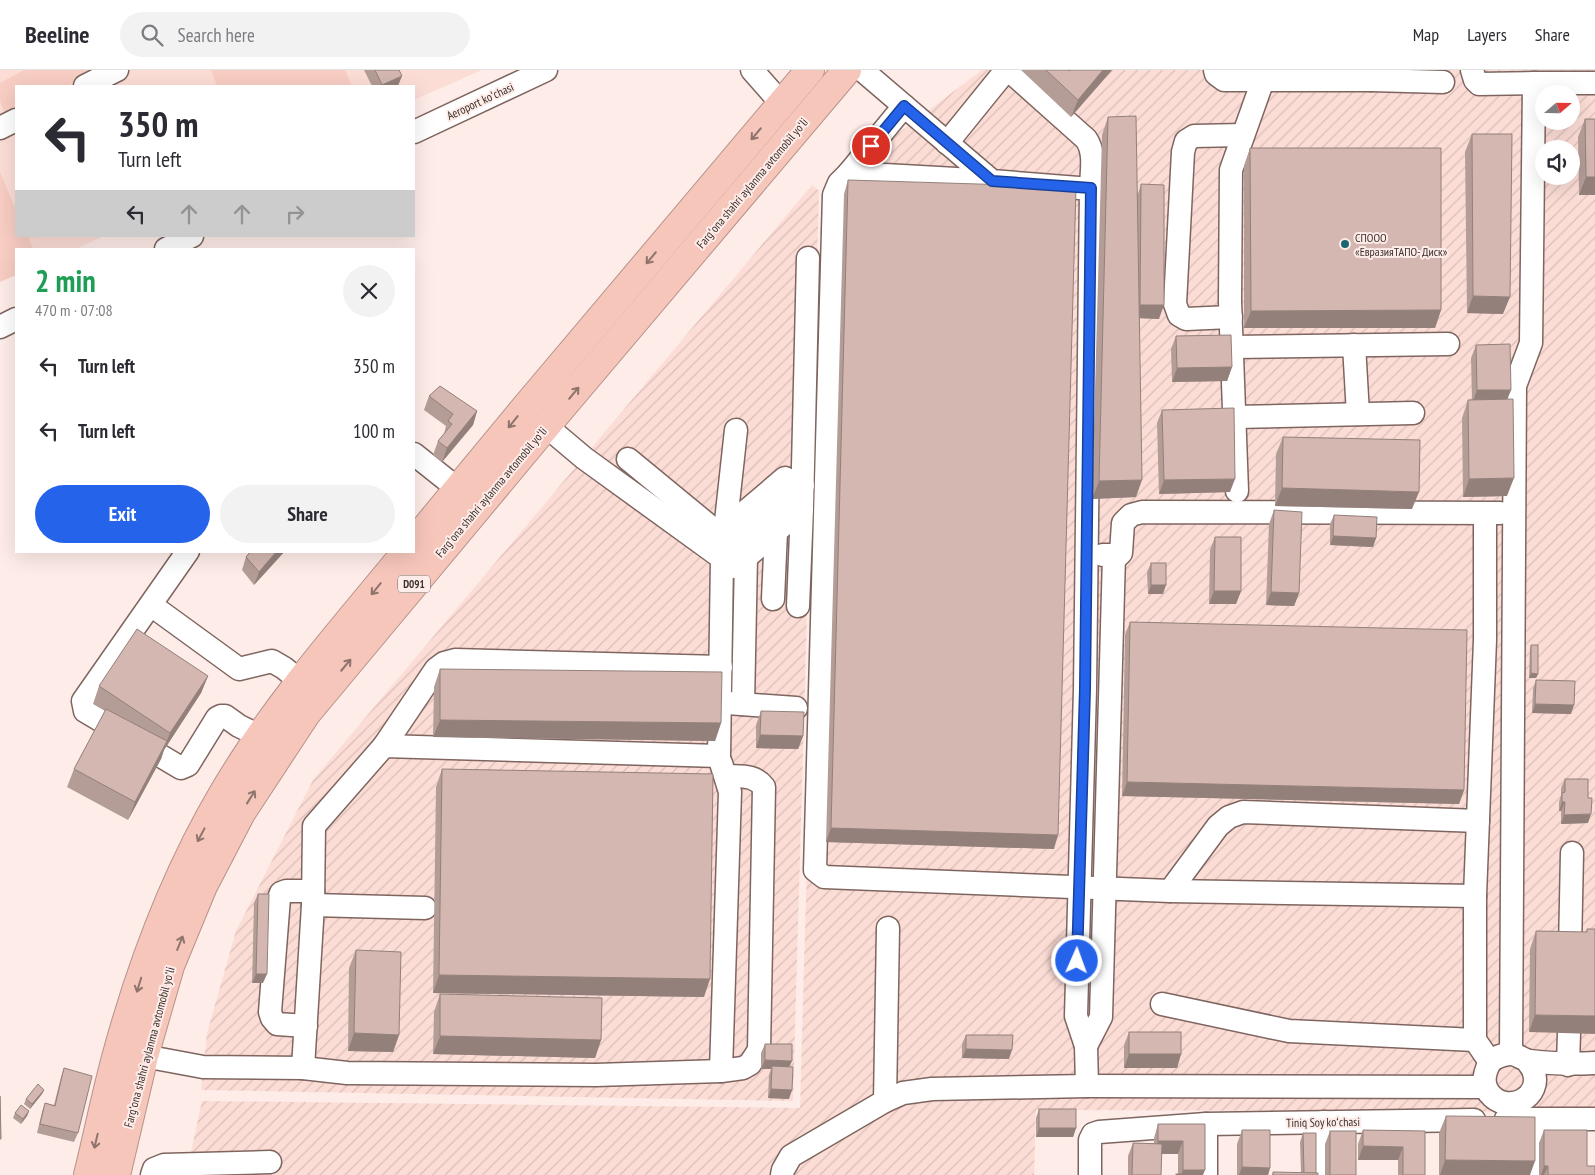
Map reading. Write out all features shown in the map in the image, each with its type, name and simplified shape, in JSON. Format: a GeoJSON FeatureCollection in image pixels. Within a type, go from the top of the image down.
{"type":"FeatureCollection","features":[{"type":"Feature","properties":{"kind":"highway"},"geometry":{"type":"LineString","coordinates":[[415,541],[810,70]]}},
{"type":"Feature","properties":{"kind":"highway","name":"Fargʻona shahri aylanma avtomobil yoʻli"},"geometry":{"type":"LineString","coordinates":[[116,1175],[144,1056],[170,966],[203,886],[240,813],[276,757],[306,714],[847,70]]}},
{"type":"Feature","properties":{"kind":"highway","name":"Fargʻona shahri aylanma avtomobil yoʻli"},"geometry":{"type":"LineString","coordinates":[[88,1175],[117,1054],[149,952],[180,874],[224,792],[287,697],[404,553]]}},
{"type":"Feature","properties":{"kind":"street"},"geometry":{"type":"LineString","coordinates":[[87,85],[117,70]]}},
{"type":"Feature","properties":{"kind":"street","name":"Aeroport koʻchasi"},"geometry":{"type":"LineString","coordinates":[[415,132],[546,70]]}},
{"type":"Feature","properties":{"kind":"street"},"geometry":{"type":"LineString","coordinates":[[752,70],[782,104]]}},
{"type":"Feature","properties":{"kind":"street"},"geometry":{"type":"LineString","coordinates":[[862,70],[992,181]]}},
{"type":"Feature","properties":{"kind":"street"},"geometry":{"type":"LineString","coordinates":[[1215,70],[1216,74],[1224,80],[1371,75],[1443,82]]}},
{"type":"Feature","properties":{"kind":"street"},"geometry":{"type":"LineString","coordinates":[[1472,70],[1475,80],[1479,84],[1534,82],[1595,83]]}},
{"type":"Feature","properties":{"kind":"street"},"geometry":{"type":"LineString","coordinates":[[947,143],[1006,72],[1012,73],[1086,139],[1091,146],[1085,689],[1076,1016],[1086,1046],[1087,1086]]}},
{"type":"Feature","properties":{"kind":"street"},"geometry":{"type":"LineString","coordinates":[[1237,491],[1231,317],[1231,170],[1262,80]]}},
{"type":"Feature","properties":{"kind":"street"},"geometry":{"type":"LineString","coordinates":[[1534,82],[1530,343],[1514,386],[1519,1057],[1534,1071],[1534,1084],[1529,1096],[1518,1103],[1505,1104],[1494,1098],[1485,1087],[1485,1075],[1490,1062],[1500,1055],[1519,1057],[1568,1065],[1595,1063]]}},
{"type":"Feature","properties":{"kind":"street"},"geometry":{"type":"LineString","coordinates":[[904,106],[839,183],[834,195],[815,870],[824,877],[1105,889],[1475,896]]}},
{"type":"Feature","properties":{"kind":"street"},"geometry":{"type":"LineString","coordinates":[[0,128],[15,120]]}},
{"type":"Feature","properties":{"kind":"street"},"geometry":{"type":"LineString","coordinates":[[1231,317],[1186,319],[1179,315],[1175,304],[1183,152],[1186,141],[1194,136],[1243,135]]}},
{"type":"Feature","properties":{"kind":"street"},"geometry":{"type":"LineString","coordinates":[[848,173],[1091,188]]}},
{"type":"Feature","properties":{"kind":"street"},"geometry":{"type":"LineString","coordinates":[[168,248],[190,237]]}},
{"type":"Feature","properties":{"kind":"street"},"geometry":{"type":"LineString","coordinates":[[798,606],[802,509],[794,482],[808,258]]}},
{"type":"Feature","properties":{"kind":"street"},"geometry":{"type":"LineString","coordinates":[[0,327],[15,320]]}},
{"type":"Feature","properties":{"kind":"street"},"geometry":{"type":"LineString","coordinates":[[1232,347],[1448,344]]}},
{"type":"Feature","properties":{"kind":"street"},"geometry":{"type":"LineString","coordinates":[[1354,345],[1358,414]]}},
{"type":"Feature","properties":{"kind":"street"},"geometry":{"type":"LineString","coordinates":[[1235,417],[1413,413]]}},
{"type":"Feature","properties":{"kind":"street"},"geometry":{"type":"LineString","coordinates":[[546,426],[584,458],[723,550],[746,557]]}},
{"type":"Feature","properties":{"kind":"street"},"geometry":{"type":"LineString","coordinates":[[721,1071],[730,792],[722,766],[720,702],[723,550],[736,430]]}},
{"type":"Feature","properties":{"kind":"street"},"geometry":{"type":"LineString","coordinates":[[415,455],[458,489]]}},
{"type":"Feature","properties":{"kind":"street"},"geometry":{"type":"LineString","coordinates":[[628,460],[723,550]]}},
{"type":"Feature","properties":{"kind":"street"},"geometry":{"type":"LineString","coordinates":[[723,550],[794,482]]}},
{"type":"Feature","properties":{"kind":"street"},"geometry":{"type":"LineString","coordinates":[[743,704],[746,557],[802,509]]}},
{"type":"Feature","properties":{"kind":"street"},"geometry":{"type":"LineString","coordinates":[[1087,555],[1114,556],[1121,553],[1123,523],[1131,515],[1142,512],[1484,514],[1514,512]]}},
{"type":"Feature","properties":{"kind":"street"},"geometry":{"type":"LineString","coordinates":[[1484,514],[1485,640],[1475,896],[1475,1040],[1490,1062]]}},
{"type":"Feature","properties":{"kind":"street"},"geometry":{"type":"LineString","coordinates":[[773,599],[776,531]]}},
{"type":"Feature","properties":{"kind":"street"},"geometry":{"type":"LineString","coordinates":[[187,553],[83,701],[85,711],[181,768],[188,766],[217,718],[221,716],[225,716],[239,726],[260,736]]}},
{"type":"Feature","properties":{"kind":"street"},"geometry":{"type":"LineString","coordinates":[[1086,1046],[1101,1018],[1114,556]]}},
{"type":"Feature","properties":{"kind":"street"},"geometry":{"type":"LineString","coordinates":[[151,605],[239,669],[272,661],[284,668],[300,682]]}},
{"type":"Feature","properties":{"kind":"street"},"geometry":{"type":"LineString","coordinates":[[303,1068],[313,898],[314,826],[384,746],[436,669],[444,662],[455,660],[721,667]]}},
{"type":"Feature","properties":{"kind":"street"},"geometry":{"type":"LineString","coordinates":[[1085,689],[1110,688]]}},
{"type":"Feature","properties":{"kind":"street"},"geometry":{"type":"LineString","coordinates":[[720,702],[796,708]]}},
{"type":"Feature","properties":{"kind":"street"},"geometry":{"type":"LineString","coordinates":[[144,1056],[204,1067],[303,1068],[347,1074],[596,1074],[721,1071],[743,1068],[750,1064],[759,1050],[764,787],[759,781],[722,766],[384,746]]}},
{"type":"Feature","properties":{"kind":"street"},"geometry":{"type":"LineString","coordinates":[[1170,891],[1218,826],[1229,817],[1243,812],[1478,821]]}},
{"type":"Feature","properties":{"kind":"street"},"geometry":{"type":"LineString","coordinates":[[1570,949],[1572,854]]}},
{"type":"Feature","properties":{"kind":"street"},"geometry":{"type":"LineString","coordinates":[[306,1026],[277,1024],[270,1012],[279,898],[281,893],[286,891],[313,898],[425,908]]}},
{"type":"Feature","properties":{"kind":"street"},"geometry":{"type":"LineString","coordinates":[[885,1101],[888,928]]}},
{"type":"Feature","properties":{"kind":"street"},"geometry":{"type":"LineString","coordinates":[[1162,1004],[1289,1031],[1475,1040]]}},
{"type":"Feature","properties":{"kind":"street"},"geometry":{"type":"LineString","coordinates":[[1568,1065],[1569,1033]]}},
{"type":"Feature","properties":{"kind":"street"},"geometry":{"type":"LineString","coordinates":[[782,1175],[791,1156],[885,1101],[903,1093],[932,1089],[1087,1086],[1485,1087]]}},
{"type":"Feature","properties":{"kind":"street"},"geometry":{"type":"LineString","coordinates":[[1534,1175],[1535,1119]]}},
{"type":"Feature","properties":{"kind":"street","name":"Tiniq Soy koʻchasi"},"geometry":{"type":"LineString","coordinates":[[1090,1175],[1090,1140],[1093,1134],[1206,1124],[1324,1122],[1425,1129],[1535,1119],[1595,1119]]}},
{"type":"Feature","properties":{"kind":"street"},"geometry":{"type":"LineString","coordinates":[[1324,1122],[1324,1175]]}},
{"type":"Feature","properties":{"kind":"street"},"geometry":{"type":"LineString","coordinates":[[1206,1124],[1206,1175]]}},
{"type":"Feature","properties":{"kind":"street"},"geometry":{"type":"LineString","coordinates":[[152,1175],[154,1170],[164,1165],[270,1162]]}},
{"type":"Feature","properties":{"kind":"shaded area"},"geometry":{"type":"Polygon","coordinates":[[[0,70],[482,70],[415,100],[415,85],[15,85],[15,237],[102,237],[78,248],[15,248],[15,275],[0,282],[0,70]]]}},
{"type":"Feature","properties":{"kind":"shaded area"},"geometry":{"type":"Polygon","coordinates":[[[24,70],[93,70],[94,73],[69,85],[15,85],[15,112],[6,116],[0,101],[0,83],[24,70]]]}},
{"type":"Feature","properties":{"kind":"shaded area"},"geometry":{"type":"Polygon","coordinates":[[[211,70],[345,70],[352,85],[217,85],[211,70]]]}},
{"type":"Feature","properties":{"kind":"shaded area"},"geometry":{"type":"Polygon","coordinates":[[[982,70],[1595,70],[1595,1112],[1036,1110],[1034,1175],[186,1175],[202,1101],[800,1108],[826,188],[982,70]]]}},
{"type":"Feature","properties":{"kind":"shaded area"},"geometry":{"type":"Polygon","coordinates":[[[0,172],[15,208],[15,237],[28,237],[33,248],[15,248],[15,275],[0,282],[0,172]]]}},
{"type":"Feature","properties":{"kind":"shaded area"},"geometry":{"type":"Polygon","coordinates":[[[812,185],[819,191],[793,1101],[201,1090],[207,1033],[236,931],[313,780],[812,185]]]}},
{"type":"Feature","properties":{"kind":"building"},"geometry":{"type":"Polygon","coordinates":[[[375,70],[399,70],[402,76],[382,85],[375,70]]]}},
{"type":"Feature","properties":{"kind":"building"},"geometry":{"type":"Polygon","coordinates":[[[1046,70],[1069,71],[1103,70],[1078,100],[1046,70]]]}},
{"type":"Feature","properties":{"kind":"building"},"geometry":{"type":"Polygon","coordinates":[[[1136,116],[1142,480],[1099,481],[1108,117],[1136,116]]]}},
{"type":"Feature","properties":{"kind":"building"},"geometry":{"type":"Polygon","coordinates":[[[1585,119],[1595,119],[1595,177],[1586,177],[1585,119]]]}},
{"type":"Feature","properties":{"kind":"building"},"geometry":{"type":"Polygon","coordinates":[[[1472,134],[1512,134],[1510,297],[1473,296],[1472,134]]]}},
{"type":"Feature","properties":{"kind":"building"},"geometry":{"type":"Polygon","coordinates":[[[1250,148],[1441,148],[1441,310],[1251,311],[1250,148]]]}},
{"type":"Feature","properties":{"kind":"building"},"geometry":{"type":"Polygon","coordinates":[[[848,180],[1076,187],[1058,835],[831,828],[848,180]]]}},
{"type":"Feature","properties":{"kind":"building"},"geometry":{"type":"Polygon","coordinates":[[[1141,184],[1164,185],[1164,305],[1140,305],[1141,184]]]}},
{"type":"Feature","properties":{"kind":"building"},"geometry":{"type":"Polygon","coordinates":[[[1231,335],[1232,367],[1177,368],[1176,336],[1231,335]]]}},
{"type":"Feature","properties":{"kind":"building"},"geometry":{"type":"Polygon","coordinates":[[[1510,344],[1511,390],[1477,390],[1476,345],[1510,344]]]}},
{"type":"Feature","properties":{"kind":"building"},"geometry":{"type":"Polygon","coordinates":[[[440,386],[477,411],[447,448],[438,441],[452,424],[448,421],[453,414],[429,396],[440,386]]]}},
{"type":"Feature","properties":{"kind":"building"},"geometry":{"type":"Polygon","coordinates":[[[1513,399],[1514,478],[1469,479],[1468,400],[1513,399]]]}},
{"type":"Feature","properties":{"kind":"building"},"geometry":{"type":"Polygon","coordinates":[[[1234,408],[1235,479],[1164,480],[1162,410],[1234,408]]]}},
{"type":"Feature","properties":{"kind":"building"},"geometry":{"type":"Polygon","coordinates":[[[1283,437],[1420,440],[1419,492],[1282,488],[1283,437]]]}},
{"type":"Feature","properties":{"kind":"building"},"geometry":{"type":"Polygon","coordinates":[[[1274,510],[1302,512],[1299,593],[1271,592],[1274,510]]]}},
{"type":"Feature","properties":{"kind":"building"},"geometry":{"type":"Polygon","coordinates":[[[1334,515],[1377,517],[1376,538],[1333,536],[1334,515]]]}},
{"type":"Feature","properties":{"kind":"building"},"geometry":{"type":"Polygon","coordinates":[[[1215,537],[1241,537],[1241,591],[1214,591],[1215,537]]]}},
{"type":"Feature","properties":{"kind":"building"},"geometry":{"type":"Polygon","coordinates":[[[249,553],[275,553],[259,572],[246,557],[249,553]]]}},
{"type":"Feature","properties":{"kind":"building"},"geometry":{"type":"Polygon","coordinates":[[[1151,563],[1166,563],[1166,585],[1151,585],[1151,563]]]}},
{"type":"Feature","properties":{"kind":"building"},"geometry":{"type":"Polygon","coordinates":[[[1130,622],[1467,630],[1464,790],[1127,782],[1130,622]]]}},
{"type":"Feature","properties":{"kind":"building"},"geometry":{"type":"Polygon","coordinates":[[[137,629],[208,676],[170,733],[99,686],[137,629]]]}},
{"type":"Feature","properties":{"kind":"building"},"geometry":{"type":"Polygon","coordinates":[[[1531,645],[1538,645],[1538,674],[1531,673],[1531,645]]]}},
{"type":"Feature","properties":{"kind":"building"},"geometry":{"type":"Polygon","coordinates":[[[440,669],[722,672],[721,723],[440,720],[440,669]]]}},
{"type":"Feature","properties":{"kind":"building"},"geometry":{"type":"Polygon","coordinates":[[[1536,680],[1575,681],[1574,705],[1535,704],[1536,680]]]}},
{"type":"Feature","properties":{"kind":"building"},"geometry":{"type":"Polygon","coordinates":[[[106,709],[167,741],[135,802],[74,769],[106,709]]]}},
{"type":"Feature","properties":{"kind":"building"},"geometry":{"type":"Polygon","coordinates":[[[761,711],[804,712],[803,736],[760,735],[761,711]]]}},
{"type":"Feature","properties":{"kind":"building"},"geometry":{"type":"Polygon","coordinates":[[[442,769],[713,774],[710,979],[439,975],[442,769]]]}},
{"type":"Feature","properties":{"kind":"building"},"geometry":{"type":"Polygon","coordinates":[[[1565,779],[1588,779],[1588,798],[1592,798],[1591,814],[1564,815],[1565,802],[1562,802],[1562,793],[1565,792],[1565,779]]]}},
{"type":"Feature","properties":{"kind":"building"},"geometry":{"type":"Polygon","coordinates":[[[258,894],[269,894],[267,974],[256,974],[258,894]]]}},
{"type":"Feature","properties":{"kind":"building"},"geometry":{"type":"Polygon","coordinates":[[[1587,929],[1595,929],[1595,1016],[1535,1015],[1536,931],[1587,932],[1587,929]]]}},
{"type":"Feature","properties":{"kind":"building"},"geometry":{"type":"Polygon","coordinates":[[[356,950],[401,952],[399,1035],[354,1033],[356,950]]]}},
{"type":"Feature","properties":{"kind":"building"},"geometry":{"type":"Polygon","coordinates":[[[440,994],[602,998],[601,1040],[440,1036],[440,994]]]}},
{"type":"Feature","properties":{"kind":"building"},"geometry":{"type":"Polygon","coordinates":[[[1129,1032],[1181,1032],[1181,1054],[1129,1054],[1129,1032]]]}},
{"type":"Feature","properties":{"kind":"building"},"geometry":{"type":"Polygon","coordinates":[[[966,1035],[1013,1035],[1012,1050],[966,1049],[966,1035]]]}},
{"type":"Feature","properties":{"kind":"building"},"geometry":{"type":"Polygon","coordinates":[[[765,1044],[792,1044],[792,1061],[765,1060],[765,1044]]]}},
{"type":"Feature","properties":{"kind":"building"},"geometry":{"type":"Polygon","coordinates":[[[772,1066],[793,1067],[792,1090],[771,1089],[772,1066]]]}},
{"type":"Feature","properties":{"kind":"building"},"geometry":{"type":"Polygon","coordinates":[[[64,1068],[92,1076],[78,1133],[40,1124],[45,1103],[55,1106],[64,1068]]]}},
{"type":"Feature","properties":{"kind":"building"},"geometry":{"type":"Polygon","coordinates":[[[38,1084],[44,1090],[32,1104],[26,1099],[38,1084]]]}},
{"type":"Feature","properties":{"kind":"building"},"geometry":{"type":"Polygon","coordinates":[[[0,1096],[1,1139],[0,1139],[0,1096]]]}},
{"type":"Feature","properties":{"kind":"building"},"geometry":{"type":"Polygon","coordinates":[[[21,1105],[29,1111],[23,1119],[15,1113],[21,1105]]]}},
{"type":"Feature","properties":{"kind":"building"},"geometry":{"type":"Polygon","coordinates":[[[1039,1109],[1076,1109],[1076,1128],[1039,1128],[1039,1109]]]}},
{"type":"Feature","properties":{"kind":"building"},"geometry":{"type":"Polygon","coordinates":[[[1446,1116],[1535,1117],[1535,1161],[1445,1160],[1446,1116]]]}},
{"type":"Feature","properties":{"kind":"building"},"geometry":{"type":"Polygon","coordinates":[[[1158,1124],[1205,1124],[1205,1170],[1183,1170],[1183,1141],[1158,1141],[1158,1124]]]}},
{"type":"Feature","properties":{"kind":"building"},"geometry":{"type":"Polygon","coordinates":[[[1242,1130],[1270,1130],[1270,1168],[1242,1167],[1242,1130]]]}},
{"type":"Feature","properties":{"kind":"building"},"geometry":{"type":"Polygon","coordinates":[[[1363,1130],[1425,1131],[1425,1175],[1403,1175],[1403,1147],[1363,1146],[1363,1130]]]}},
{"type":"Feature","properties":{"kind":"building"},"geometry":{"type":"Polygon","coordinates":[[[1544,1130],[1587,1130],[1587,1166],[1595,1166],[1595,1175],[1548,1175],[1548,1166],[1544,1166],[1544,1130]]]}},
{"type":"Feature","properties":{"kind":"building"},"geometry":{"type":"Polygon","coordinates":[[[1330,1131],[1356,1131],[1356,1175],[1330,1175],[1330,1131]]]}},
{"type":"Feature","properties":{"kind":"building"},"geometry":{"type":"Polygon","coordinates":[[[1303,1133],[1316,1133],[1316,1173],[1304,1173],[1303,1133]]]}},
{"type":"Feature","properties":{"kind":"building"},"geometry":{"type":"Polygon","coordinates":[[[1133,1143],[1162,1144],[1161,1175],[1132,1175],[1133,1143]]]}},
{"type":"Feature","properties":{"kind":"building"},"geometry":{"type":"Polygon","coordinates":[[[1273,1172],[1318,1173],[1318,1175],[1273,1175],[1273,1172]]]}},
{"type":"Feature","properties":{"kind":"building"},"geometry":{"type":"Polygon","coordinates":[[[1199,1174],[1199,1175],[1176,1175],[1199,1174]]]}},
{"type":"Feature","properties":{"kind":"place","name":"СПООО «ЕвразияТАПО- Диск»"},"geometry":{"type":"Point","coordinates":[1345,244]}},
{"type":"Feature","properties":{"kind":"route"},"geometry":{"type":"LineString","coordinates":[[871,146],[904,106],[992,181],[1091,188],[1085,689],[1077,961]]}}]}
